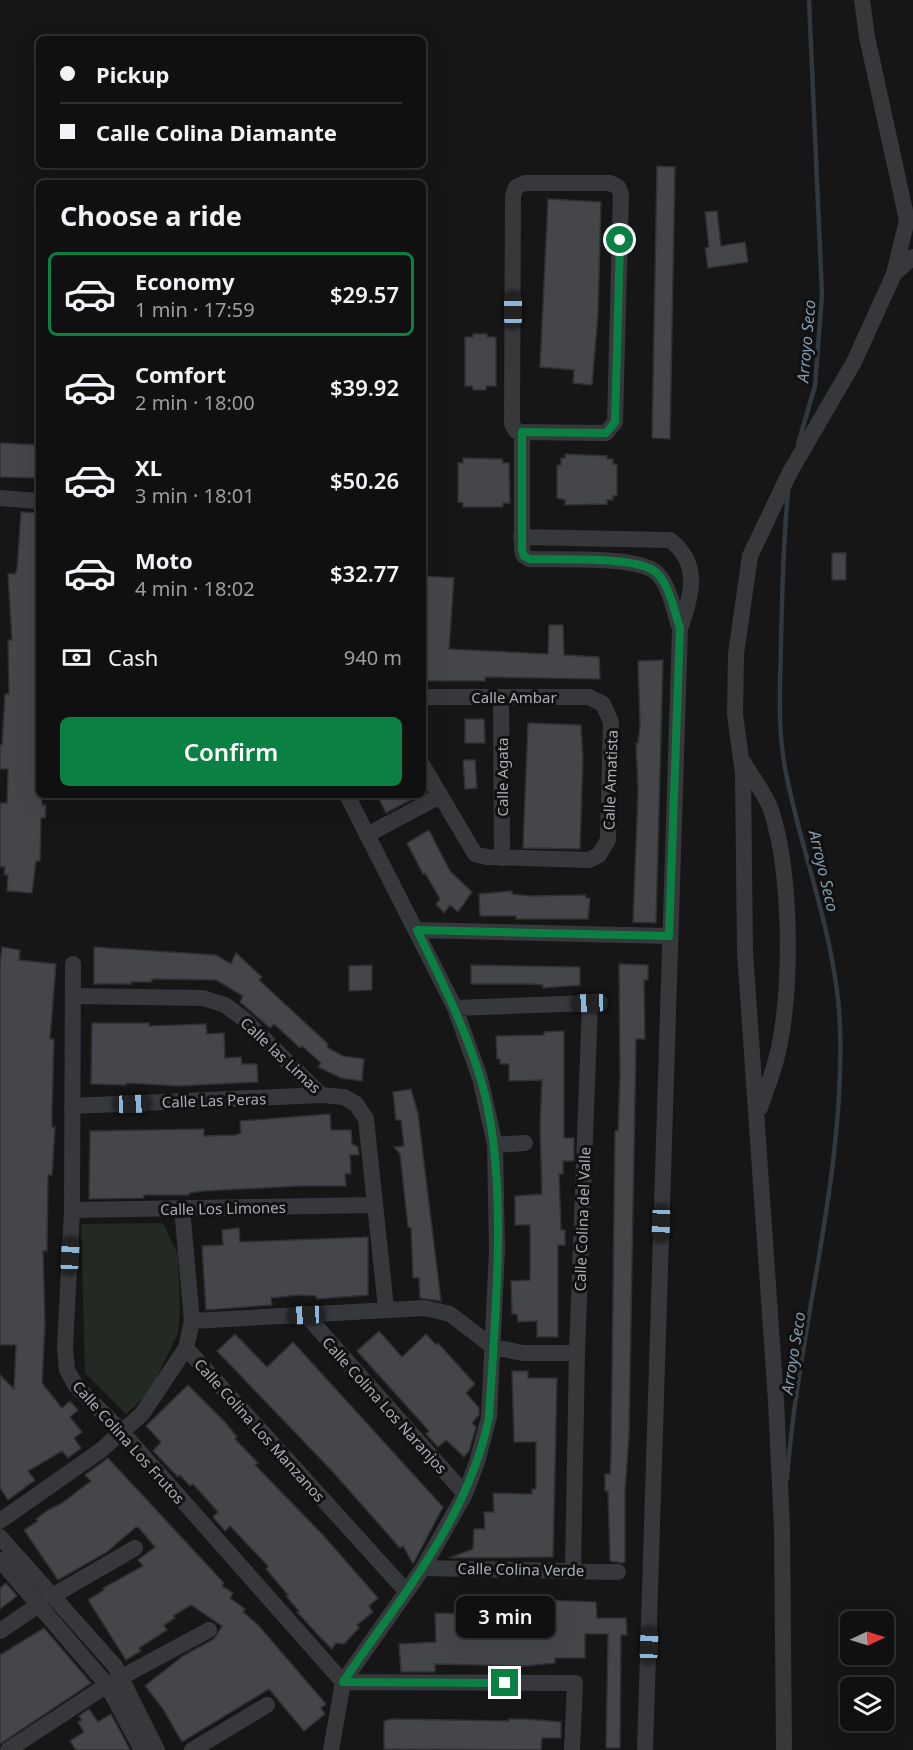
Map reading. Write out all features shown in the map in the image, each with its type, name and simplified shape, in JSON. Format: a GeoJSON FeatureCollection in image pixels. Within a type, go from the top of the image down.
{"type":"FeatureCollection","features":[{"type":"Feature","properties":{"kind":"street"},"geometry":{"type":"LineString","coordinates":[[784,1750],[780,1481],[758,1115],[745,952],[743,774],[735,714],[736,654],[750,556],[790,472],[854,362],[894,274],[910,222],[867,37],[862,0]]}},
{"type":"Feature","properties":{"kind":"street"},"geometry":{"type":"LineString","coordinates":[[525,183],[610,183],[618,187],[621,194],[615,422],[606,433],[522,432],[516,431],[513,424],[513,196],[516,187],[525,183]]}},
{"type":"Feature","properties":{"kind":"street"},"geometry":{"type":"LineString","coordinates":[[894,274],[913,257]]}},
{"type":"Feature","properties":{"kind":"street"},"geometry":{"type":"LineString","coordinates":[[522,432],[521,537],[524,556],[529,559],[634,564],[654,571],[665,586],[680,628]]}},
{"type":"Feature","properties":{"kind":"street"},"geometry":{"type":"LineString","coordinates":[[0,498],[36,501]]}},
{"type":"Feature","properties":{"kind":"street"},"geometry":{"type":"LineString","coordinates":[[521,537],[670,540],[681,549],[688,561],[692,589],[680,628],[645,1750]]}},
{"type":"Feature","properties":{"kind":"street","name":"Calle Ambar"},"geometry":{"type":"LineString","coordinates":[[426,697],[589,697],[603,705]]}},
{"type":"Feature","properties":{"kind":"street","name":"Calle Agata"},"geometry":{"type":"LineString","coordinates":[[501,697],[502,858]]}},
{"type":"Feature","properties":{"kind":"street","name":"Calle Amatista"},"geometry":{"type":"LineString","coordinates":[[502,858],[589,860],[599,855],[608,840],[609,828],[611,722],[603,705]]}},
{"type":"Feature","properties":{"kind":"street"},"geometry":{"type":"LineString","coordinates":[[741,759],[770,807],[781,851],[787,915],[787,964],[777,1058],[758,1115]]}},
{"type":"Feature","properties":{"kind":"street"},"geometry":{"type":"LineString","coordinates":[[426,771],[475,854],[502,858]]}},
{"type":"Feature","properties":{"kind":"street"},"geometry":{"type":"LineString","coordinates":[[367,835],[440,795]]}},
{"type":"Feature","properties":{"kind":"street"},"geometry":{"type":"LineString","coordinates":[[331,1750],[343,1682],[405,1590],[423,1568],[465,1494],[487,1429],[497,1250],[495,1144],[480,1078],[455,1008],[348,798]]}},
{"type":"Feature","properties":{"kind":"street"},"geometry":{"type":"LineString","coordinates":[[417,930],[669,936]]}},
{"type":"Feature","properties":{"kind":"street","name":"Calle Colina Los Frutos"},"geometry":{"type":"LineString","coordinates":[[73,964],[72,1210],[65,1348],[67,1370],[89,1401],[122,1432],[343,1682]]}},
{"type":"Feature","properties":{"kind":"street","name":"Calle las Limas"},"geometry":{"type":"LineString","coordinates":[[73,996],[203,998],[225,1005],[244,1019],[321,1095],[344,1097],[356,1104],[366,1119],[386,1308]]}},
{"type":"Feature","properties":{"kind":"street","name":"Calle Colina del Valle"},"geometry":{"type":"LineString","coordinates":[[455,1008],[590,1003],[577,1353],[573,1570]]}},
{"type":"Feature","properties":{"kind":"street","name":"Calle Las Peras"},"geometry":{"type":"LineString","coordinates":[[72,1106],[321,1095]]}},
{"type":"Feature","properties":{"kind":"street"},"geometry":{"type":"LineString","coordinates":[[495,1144],[525,1143]]}},
{"type":"Feature","properties":{"kind":"street","name":"Calle Los Limones"},"geometry":{"type":"LineString","coordinates":[[72,1210],[374,1205]]}},
{"type":"Feature","properties":{"kind":"street","name":"Calle Colina Los Manzanos"},"geometry":{"type":"LineString","coordinates":[[182,1208],[192,1321],[186,1348],[405,1590]]}},
{"type":"Feature","properties":{"kind":"street"},"geometry":{"type":"LineString","coordinates":[[192,1321],[386,1308],[424,1308],[450,1314],[493,1347],[523,1353],[577,1353]]}},
{"type":"Feature","properties":{"kind":"street","name":"Calle Colina Los Naranjos"},"geometry":{"type":"LineString","coordinates":[[306,1315],[465,1494]]}},
{"type":"Feature","properties":{"kind":"street"},"geometry":{"type":"LineString","coordinates":[[0,1521],[100,1451],[142,1414],[186,1348]]}},
{"type":"Feature","properties":{"kind":"street"},"geometry":{"type":"LineString","coordinates":[[0,1537],[47,1599]]}},
{"type":"Feature","properties":{"kind":"street"},"geometry":{"type":"LineString","coordinates":[[0,1631],[47,1599],[135,1548]]}},
{"type":"Feature","properties":{"kind":"street"},"geometry":{"type":"LineString","coordinates":[[0,1560],[47,1599],[105,1653],[142,1750]]}},
{"type":"Feature","properties":{"kind":"street","name":"Calle Colina Verde"},"geometry":{"type":"LineString","coordinates":[[423,1568],[618,1572]]}},
{"type":"Feature","properties":{"kind":"street"},"geometry":{"type":"LineString","coordinates":[[9,1750],[115,1681],[209,1630]]}},
{"type":"Feature","properties":{"kind":"street"},"geometry":{"type":"LineString","coordinates":[[115,1681],[157,1750]]}},
{"type":"Feature","properties":{"kind":"street"},"geometry":{"type":"LineString","coordinates":[[343,1682],[575,1683],[572,1750]]}},
{"type":"Feature","properties":{"kind":"street"},"geometry":{"type":"LineString","coordinates":[[192,1750],[267,1705]]}},
{"type":"Feature","properties":{"kind":"shaded area"},"geometry":{"type":"Polygon","coordinates":[[[163,1223],[178,1255],[180,1310],[178,1333],[150,1392],[126,1414],[85,1373],[81,1224],[163,1223]]]}},
{"type":"Feature","properties":{"kind":"building"},"geometry":{"type":"Polygon","coordinates":[[[657,166],[675,167],[670,439],[652,438],[657,166]]]}},
{"type":"Feature","properties":{"kind":"building"},"geometry":{"type":"Polygon","coordinates":[[[548,199],[601,202],[598,314],[592,385],[573,383],[574,370],[540,367],[548,199]]]}},
{"type":"Feature","properties":{"kind":"building"},"geometry":{"type":"Polygon","coordinates":[[[717,211],[721,246],[745,242],[748,262],[708,268],[705,248],[709,247],[705,212],[717,211]]]}},
{"type":"Feature","properties":{"kind":"building"},"geometry":{"type":"Polygon","coordinates":[[[473,334],[487,334],[487,337],[496,337],[496,386],[486,386],[486,390],[473,390],[472,386],[465,386],[465,337],[473,337],[473,334]]]}},
{"type":"Feature","properties":{"kind":"building"},"geometry":{"type":"Polygon","coordinates":[[[0,443],[36,445],[36,478],[0,477],[0,443]]]}},
{"type":"Feature","properties":{"kind":"building"},"geometry":{"type":"Polygon","coordinates":[[[565,454],[607,456],[607,459],[613,459],[613,464],[617,464],[617,496],[613,496],[613,500],[607,500],[607,504],[565,505],[565,500],[557,498],[557,465],[561,465],[561,458],[565,458],[565,454]]]}},
{"type":"Feature","properties":{"kind":"building"},"geometry":{"type":"Polygon","coordinates":[[[463,458],[502,459],[503,463],[509,463],[510,503],[503,503],[503,507],[463,507],[463,503],[458,502],[458,463],[463,463],[463,458]]]}},
{"type":"Feature","properties":{"kind":"building"},"geometry":{"type":"Polygon","coordinates":[[[21,512],[36,513],[36,798],[42,798],[42,805],[46,805],[45,818],[41,818],[40,861],[36,861],[32,893],[7,891],[8,875],[4,875],[5,867],[0,867],[0,803],[7,803],[8,769],[0,769],[0,745],[2,745],[5,694],[9,694],[8,640],[12,640],[8,574],[15,574],[21,512]]]}},
{"type":"Feature","properties":{"kind":"building"},"geometry":{"type":"Polygon","coordinates":[[[832,553],[846,553],[846,580],[832,580],[832,553]]]}},
{"type":"Feature","properties":{"kind":"building"},"geometry":{"type":"Polygon","coordinates":[[[426,576],[454,578],[449,649],[548,654],[549,625],[563,625],[564,655],[599,657],[600,679],[485,677],[485,681],[426,681],[426,576]]]}},
{"type":"Feature","properties":{"kind":"building"},"geometry":{"type":"Polygon","coordinates":[[[663,660],[656,923],[633,922],[638,792],[636,743],[638,743],[640,726],[638,661],[663,660]]]}},
{"type":"Feature","properties":{"kind":"building"},"geometry":{"type":"Polygon","coordinates":[[[465,719],[484,719],[485,743],[465,743],[465,719]]]}},
{"type":"Feature","properties":{"kind":"building"},"geometry":{"type":"Polygon","coordinates":[[[528,723],[581,725],[583,758],[580,849],[523,848],[528,723]]]}},
{"type":"Feature","properties":{"kind":"building"},"geometry":{"type":"Polygon","coordinates":[[[463,760],[475,760],[477,788],[465,789],[463,760]]]}},
{"type":"Feature","properties":{"kind":"building"},"geometry":{"type":"Polygon","coordinates":[[[378,798],[414,798],[386,813],[378,798]]]}},
{"type":"Feature","properties":{"kind":"building"},"geometry":{"type":"Polygon","coordinates":[[[429,830],[450,871],[472,892],[458,912],[450,905],[444,913],[436,904],[440,899],[425,873],[423,874],[407,843],[429,830]]]}},
{"type":"Feature","properties":{"kind":"building"},"geometry":{"type":"Polygon","coordinates":[[[512,891],[512,894],[530,896],[586,895],[586,898],[590,898],[588,919],[516,919],[516,916],[480,916],[479,894],[512,891]]]}},
{"type":"Feature","properties":{"kind":"building"},"geometry":{"type":"Polygon","coordinates":[[[2,947],[20,950],[19,960],[56,964],[50,1039],[54,1039],[52,1127],[55,1127],[52,1175],[48,1175],[47,1251],[43,1251],[45,1323],[42,1383],[62,1408],[70,1401],[78,1410],[70,1417],[82,1432],[74,1438],[81,1448],[68,1458],[62,1451],[28,1471],[35,1480],[8,1500],[0,1488],[0,1375],[14,1389],[16,1345],[0,1345],[0,964],[2,947]]]}},
{"type":"Feature","properties":{"kind":"building"},"geometry":{"type":"Polygon","coordinates":[[[94,947],[216,955],[231,964],[236,953],[262,977],[259,980],[327,1043],[328,1048],[343,1056],[364,1059],[362,1081],[341,1078],[318,1067],[321,1063],[302,1046],[300,1048],[274,1024],[270,1028],[240,1002],[243,996],[216,980],[152,979],[152,982],[131,982],[131,984],[94,984],[94,947]]]}},
{"type":"Feature","properties":{"kind":"building"},"geometry":{"type":"Polygon","coordinates":[[[619,964],[648,965],[648,980],[644,980],[645,1039],[636,1039],[629,1435],[625,1491],[625,1562],[622,1563],[610,1561],[608,1491],[605,1491],[605,1474],[610,1474],[611,1456],[615,1131],[618,1131],[620,1077],[619,964]]]}},
{"type":"Feature","properties":{"kind":"building"},"geometry":{"type":"Polygon","coordinates":[[[372,965],[372,990],[349,991],[349,966],[372,965]]]}},
{"type":"Feature","properties":{"kind":"building"},"geometry":{"type":"Polygon","coordinates":[[[471,965],[580,967],[580,985],[543,988],[543,985],[529,984],[471,984],[471,965]]]}},
{"type":"Feature","properties":{"kind":"building"},"geometry":{"type":"Polygon","coordinates":[[[92,1023],[149,1023],[149,1026],[206,1024],[207,1034],[224,1033],[225,1058],[241,1057],[242,1064],[257,1064],[258,1082],[178,1086],[126,1083],[126,1085],[91,1084],[92,1023]]]}},
{"type":"Feature","properties":{"kind":"building"},"geometry":{"type":"Polygon","coordinates":[[[564,1031],[564,1138],[574,1138],[574,1161],[563,1161],[563,1174],[559,1174],[561,1230],[565,1230],[565,1245],[558,1245],[558,1337],[537,1337],[537,1321],[518,1322],[517,1314],[512,1314],[511,1281],[530,1280],[530,1225],[515,1225],[515,1196],[542,1194],[540,1127],[542,1080],[509,1081],[509,1064],[500,1064],[500,1059],[497,1059],[496,1036],[544,1035],[544,1032],[564,1031]]]}},
{"type":"Feature","properties":{"kind":"building"},"geometry":{"type":"Polygon","coordinates":[[[411,1089],[418,1114],[441,1301],[420,1298],[419,1278],[413,1278],[411,1228],[408,1227],[400,1154],[394,1147],[404,1146],[401,1120],[396,1120],[393,1092],[411,1089]]]}},
{"type":"Feature","properties":{"kind":"building"},"geometry":{"type":"Polygon","coordinates":[[[330,1114],[331,1130],[351,1130],[352,1144],[358,1147],[359,1155],[350,1155],[351,1174],[345,1174],[346,1186],[299,1186],[205,1191],[189,1193],[189,1195],[144,1195],[144,1198],[89,1199],[90,1131],[204,1129],[204,1136],[236,1135],[241,1133],[240,1121],[330,1114]]]}},
{"type":"Feature","properties":{"kind":"building"},"geometry":{"type":"Polygon","coordinates":[[[239,1228],[240,1242],[368,1237],[368,1295],[317,1299],[316,1296],[298,1295],[271,1298],[272,1305],[206,1310],[202,1246],[223,1245],[222,1230],[239,1228]]]}},
{"type":"Feature","properties":{"kind":"building"},"geometry":{"type":"Polygon","coordinates":[[[379,1331],[402,1357],[426,1334],[436,1345],[438,1343],[475,1384],[466,1393],[479,1408],[479,1415],[472,1423],[476,1427],[469,1451],[464,1457],[446,1440],[438,1447],[426,1434],[429,1431],[357,1351],[379,1331]]]}},
{"type":"Feature","properties":{"kind":"building"},"geometry":{"type":"Polygon","coordinates":[[[235,1334],[267,1367],[293,1342],[443,1507],[413,1564],[403,1546],[400,1548],[332,1471],[217,1351],[235,1334]]]}},
{"type":"Feature","properties":{"kind":"building"},"geometry":{"type":"Polygon","coordinates":[[[512,1371],[528,1371],[528,1378],[557,1378],[553,1557],[449,1558],[473,1549],[474,1529],[485,1529],[484,1512],[494,1512],[493,1493],[532,1494],[532,1489],[536,1489],[536,1442],[514,1442],[512,1371]]]}},
{"type":"Feature","properties":{"kind":"building"},"geometry":{"type":"Polygon","coordinates":[[[188,1385],[224,1421],[237,1437],[235,1439],[258,1463],[255,1465],[323,1535],[378,1598],[369,1606],[373,1612],[357,1625],[359,1628],[344,1644],[336,1643],[332,1649],[320,1637],[297,1612],[299,1611],[286,1596],[288,1595],[266,1569],[268,1566],[230,1526],[225,1531],[213,1517],[218,1512],[193,1484],[190,1486],[180,1475],[178,1477],[153,1451],[161,1442],[146,1426],[188,1385]]]}},
{"type":"Feature","properties":{"kind":"building"},"geometry":{"type":"Polygon","coordinates":[[[108,1458],[224,1583],[222,1586],[233,1593],[230,1598],[245,1609],[243,1612],[258,1625],[326,1704],[321,1708],[325,1714],[304,1731],[269,1689],[182,1742],[163,1709],[145,1686],[183,1656],[214,1639],[222,1626],[191,1605],[173,1616],[175,1618],[164,1625],[167,1630],[139,1648],[141,1651],[126,1660],[88,1600],[104,1590],[103,1588],[143,1566],[138,1560],[155,1547],[139,1528],[136,1527],[107,1552],[58,1580],[24,1530],[38,1521],[36,1519],[48,1510],[62,1503],[91,1481],[85,1475],[108,1458]]]}},
{"type":"Feature","properties":{"kind":"building"},"geometry":{"type":"Polygon","coordinates":[[[6,1583],[17,1596],[0,1609],[0,1588],[6,1583]]]}},
{"type":"Feature","properties":{"kind":"building"},"geometry":{"type":"Polygon","coordinates":[[[542,1600],[596,1602],[597,1618],[626,1618],[627,1635],[621,1635],[620,1748],[606,1748],[608,1634],[585,1634],[585,1658],[555,1658],[555,1663],[525,1666],[435,1664],[435,1672],[401,1672],[399,1644],[436,1642],[435,1613],[526,1615],[526,1608],[542,1606],[542,1600]]]}},
{"type":"Feature","properties":{"kind":"building"},"geometry":{"type":"Polygon","coordinates":[[[44,1628],[91,1683],[0,1744],[0,1655],[44,1628]]]}},
{"type":"Feature","properties":{"kind":"building"},"geometry":{"type":"Polygon","coordinates":[[[89,1709],[98,1722],[111,1714],[130,1750],[76,1750],[70,1741],[84,1732],[78,1722],[82,1720],[79,1716],[89,1709]]]}},
{"type":"Feature","properties":{"kind":"building"},"geometry":{"type":"Polygon","coordinates":[[[392,1719],[509,1721],[509,1719],[525,1719],[561,1722],[561,1738],[542,1738],[541,1750],[384,1749],[384,1721],[392,1719]]]}},
{"type":"Feature","properties":{"kind":"waterway","name":"Arroyo Seco"},"geometry":{"type":"LineString","coordinates":[[798,444],[815,386],[822,294],[809,0]]}},
{"type":"Feature","properties":{"kind":"waterway","name":"Arroyo Seco"},"geometry":{"type":"LineString","coordinates":[[787,1479],[801,1366],[828,1197],[840,1084],[840,1027],[833,964],[787,778],[780,728],[782,606],[788,493]]}},
{"type":"Feature","properties":{"kind":"route"},"geometry":{"type":"LineString","coordinates":[[505,1683],[343,1682],[405,1590],[423,1568],[465,1494],[484,1440],[489,1417],[497,1250],[495,1144],[480,1078],[455,1008],[417,930],[669,936],[680,628],[665,586],[654,571],[634,564],[591,560],[529,559],[524,556],[522,550],[522,432],[597,434],[606,433],[612,429],[615,422],[620,240]]}}]}
